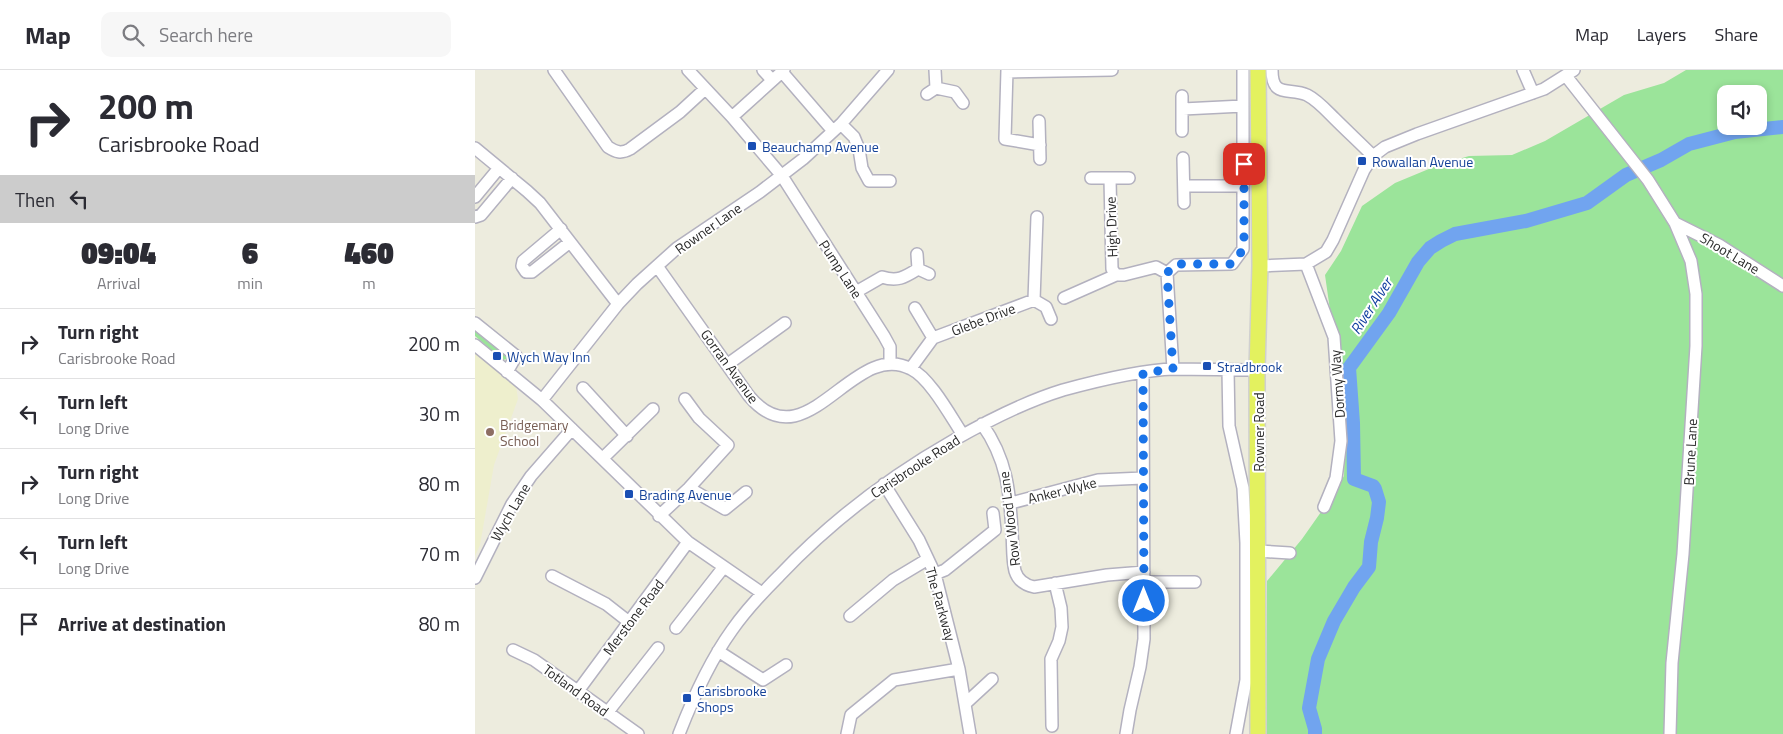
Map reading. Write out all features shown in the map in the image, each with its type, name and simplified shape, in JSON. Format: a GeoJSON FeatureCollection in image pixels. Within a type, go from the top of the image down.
{"type":"FeatureCollection","features":[{"type":"Feature","properties":{"kind":"main road","name":"Rowner Road"},"geometry":{"type":"LineString","coordinates":[[1258,734],[1257,370],[1260,266],[1259,70]]}},
{"type":"Feature","properties":{"kind":"street"},"geometry":{"type":"LineString","coordinates":[[554,70],[608,147],[616,152],[623,153],[630,150],[680,112],[705,89]]}},
{"type":"Feature","properties":{"kind":"street"},"geometry":{"type":"LineString","coordinates":[[688,70],[732,117],[782,176]]}},
{"type":"Feature","properties":{"kind":"street"},"geometry":{"type":"LineString","coordinates":[[763,70],[772,80]]}},
{"type":"Feature","properties":{"kind":"street","name":"Rowner Lane"},"geometry":{"type":"LineString","coordinates":[[542,400],[618,304],[657,266],[684,244],[782,176],[837,128],[888,70]]}},
{"type":"Feature","properties":{"kind":"street"},"geometry":{"type":"LineString","coordinates":[[935,70],[932,91],[955,92],[963,102]]}},
{"type":"Feature","properties":{"kind":"street"},"geometry":{"type":"LineString","coordinates":[[1039,145],[1005,139],[1007,71],[1112,70]]}},
{"type":"Feature","properties":{"kind":"street"},"geometry":{"type":"LineString","coordinates":[[1173,369],[1167,273],[1176,264],[1232,264],[1243,249],[1243,70]]}},
{"type":"Feature","properties":{"kind":"street"},"geometry":{"type":"LineString","coordinates":[[1272,70],[1274,83],[1279,89],[1284,92],[1300,92],[1309,96],[1373,156]]}},
{"type":"Feature","properties":{"kind":"street"},"geometry":{"type":"LineString","coordinates":[[1523,70],[1533,93]]}},
{"type":"Feature","properties":{"kind":"street"},"geometry":{"type":"LineString","coordinates":[[732,117],[783,71],[837,128],[854,137],[859,149],[862,168],[869,181],[889,181]]}},
{"type":"Feature","properties":{"kind":"street"},"geometry":{"type":"LineString","coordinates":[[1260,266],[1307,264],[1326,252],[1363,170],[1373,156],[1385,147],[1533,93],[1570,73]]}},
{"type":"Feature","properties":{"kind":"street","name":"Brune Lane"},"geometry":{"type":"LineString","coordinates":[[1570,73],[1648,180],[1675,223],[1691,261],[1696,294],[1697,316],[1683,554],[1672,663],[1670,734]]}},
{"type":"Feature","properties":{"kind":"street"},"geometry":{"type":"LineString","coordinates":[[1182,96],[1182,131]]}},
{"type":"Feature","properties":{"kind":"street"},"geometry":{"type":"LineString","coordinates":[[1183,109],[1243,106]]}},
{"type":"Feature","properties":{"kind":"street"},"geometry":{"type":"LineString","coordinates":[[1039,121],[1040,159]]}},
{"type":"Feature","properties":{"kind":"street"},"geometry":{"type":"LineString","coordinates":[[475,148],[540,203],[618,304]]}},
{"type":"Feature","properties":{"kind":"street"},"geometry":{"type":"LineString","coordinates":[[1183,158],[1184,202]]}},
{"type":"Feature","properties":{"kind":"street"},"geometry":{"type":"LineString","coordinates":[[475,197],[499,168]]}},
{"type":"Feature","properties":{"kind":"street","name":"Pump Lane"},"geometry":{"type":"LineString","coordinates":[[782,176],[890,347],[889,364]]}},
{"type":"Feature","properties":{"kind":"street"},"geometry":{"type":"LineString","coordinates":[[475,217],[481,215],[512,178]]}},
{"type":"Feature","properties":{"kind":"street","name":"High Drive"},"geometry":{"type":"LineString","coordinates":[[1091,178],[1129,178]]}},
{"type":"Feature","properties":{"kind":"street","name":"High Drive"},"geometry":{"type":"LineString","coordinates":[[1110,178],[1112,269],[1116,275]]}},
{"type":"Feature","properties":{"kind":"street"},"geometry":{"type":"LineString","coordinates":[[1184,186],[1237,186],[1244,184]]}},
{"type":"Feature","properties":{"kind":"street","name":"Glebe Drive"},"geometry":{"type":"LineString","coordinates":[[1033,300],[1037,217]]}},
{"type":"Feature","properties":{"kind":"street","name":"Shoot Lane"},"geometry":{"type":"LineString","coordinates":[[1675,223],[1719,245],[1783,286]]}},
{"type":"Feature","properties":{"kind":"street"},"geometry":{"type":"LineString","coordinates":[[561,229],[523,261],[522,266],[526,272],[531,272],[571,242]]}},
{"type":"Feature","properties":{"kind":"street"},"geometry":{"type":"LineString","coordinates":[[917,254],[918,269]]}},
{"type":"Feature","properties":{"kind":"street","name":"Dormy Way"},"geometry":{"type":"LineString","coordinates":[[1307,264],[1333,337],[1341,431],[1336,478],[1324,507]]}},
{"type":"Feature","properties":{"kind":"street","name":"Gorran Avenue"},"geometry":{"type":"LineString","coordinates":[[657,266],[758,406],[770,413],[794,416],[807,412],[865,370],[889,364],[911,368]]}},
{"type":"Feature","properties":{"kind":"street"},"geometry":{"type":"LineString","coordinates":[[1064,298],[1116,275],[1124,275],[1156,267],[1167,273]]}},
{"type":"Feature","properties":{"kind":"street"},"geometry":{"type":"LineString","coordinates":[[855,292],[882,275],[892,280],[903,282],[918,269]]}},
{"type":"Feature","properties":{"kind":"street"},"geometry":{"type":"LineString","coordinates":[[918,269],[929,274]]}},
{"type":"Feature","properties":{"kind":"street","name":"Glebe Drive"},"geometry":{"type":"LineString","coordinates":[[911,368],[933,338],[1033,300],[1046,307],[1051,319]]}},
{"type":"Feature","properties":{"kind":"street","name":"Glebe Drive"},"geometry":{"type":"LineString","coordinates":[[915,308],[933,338]]}},
{"type":"Feature","properties":{"kind":"street"},"geometry":{"type":"LineString","coordinates":[[728,364],[785,322]]}},
{"type":"Feature","properties":{"kind":"street"},"geometry":{"type":"LineString","coordinates":[[475,324],[516,356],[507,372]]}},
{"type":"Feature","properties":{"kind":"street"},"geometry":{"type":"LineString","coordinates":[[475,345],[542,400],[603,458],[659,516],[688,542],[762,594]]}},
{"type":"Feature","properties":{"kind":"street"},"geometry":{"type":"LineString","coordinates":[[911,368],[928,383],[963,435]]}},
{"type":"Feature","properties":{"kind":"street","name":"Carisbrooke Road"},"geometry":{"type":"LineString","coordinates":[[679,734],[692,702],[731,630],[762,594],[817,538],[884,484],[982,424],[1024,404],[1063,390],[1143,373],[1173,369],[1257,370]]}},
{"type":"Feature","properties":{"kind":"street"},"geometry":{"type":"LineString","coordinates":[[1228,370],[1229,426],[1243,488],[1246,544],[1246,680],[1236,734]]}},
{"type":"Feature","properties":{"kind":"street"},"geometry":{"type":"LineString","coordinates":[[1126,734],[1129,710],[1140,666],[1144,639],[1143,373]]}},
{"type":"Feature","properties":{"kind":"street"},"geometry":{"type":"LineString","coordinates":[[583,388],[627,436]]}},
{"type":"Feature","properties":{"kind":"street"},"geometry":{"type":"LineString","coordinates":[[659,516],[689,488],[728,445],[699,418],[685,400]]}},
{"type":"Feature","properties":{"kind":"street"},"geometry":{"type":"LineString","coordinates":[[603,458],[653,409]]}},
{"type":"Feature","properties":{"kind":"street","name":"Row Wood Lane"},"geometry":{"type":"LineString","coordinates":[[982,424],[997,448],[1007,479],[1011,503],[1015,570],[1020,581],[1034,587],[1107,575],[1195,582]]}},
{"type":"Feature","properties":{"kind":"street","name":"Wych Lane"},"geometry":{"type":"LineString","coordinates":[[475,578],[512,504],[531,476],[572,429]]}},
{"type":"Feature","properties":{"kind":"street","name":"Anker Wyke"},"geometry":{"type":"LineString","coordinates":[[1011,503],[1098,480],[1143,478]]}},
{"type":"Feature","properties":{"kind":"street","name":"The Parkway"},"geometry":{"type":"LineString","coordinates":[[884,484],[919,540],[935,574],[959,669],[970,734]]}},
{"type":"Feature","properties":{"kind":"street"},"geometry":{"type":"LineString","coordinates":[[689,488],[725,509],[746,492]]}},
{"type":"Feature","properties":{"kind":"street"},"geometry":{"type":"LineString","coordinates":[[935,574],[945,570],[995,530],[993,514]]}},
{"type":"Feature","properties":{"kind":"street","name":"Merstone Road"},"geometry":{"type":"LineString","coordinates":[[577,691],[688,542]]}},
{"type":"Feature","properties":{"kind":"street"},"geometry":{"type":"LineString","coordinates":[[1258,551],[1290,553]]}},
{"type":"Feature","properties":{"kind":"street"},"geometry":{"type":"LineString","coordinates":[[849,616],[893,580],[928,558]]}},
{"type":"Feature","properties":{"kind":"street"},"geometry":{"type":"LineString","coordinates":[[676,628],[723,568]]}},
{"type":"Feature","properties":{"kind":"street"},"geometry":{"type":"LineString","coordinates":[[553,576],[606,604],[629,622]]}},
{"type":"Feature","properties":{"kind":"street"},"geometry":{"type":"LineString","coordinates":[[1052,726],[1051,659],[1059,641],[1062,627],[1061,608],[1055,583]]}},
{"type":"Feature","properties":{"kind":"street"},"geometry":{"type":"LineString","coordinates":[[607,713],[658,648]]}},
{"type":"Feature","properties":{"kind":"street","name":"Totland Road"},"geometry":{"type":"LineString","coordinates":[[513,650],[534,660],[638,734]]}},
{"type":"Feature","properties":{"kind":"street"},"geometry":{"type":"LineString","coordinates":[[719,651],[763,680],[786,665]]}},
{"type":"Feature","properties":{"kind":"street"},"geometry":{"type":"LineString","coordinates":[[847,734],[851,715],[894,680],[959,669]]}},
{"type":"Feature","properties":{"kind":"street"},"geometry":{"type":"LineString","coordinates":[[965,703],[992,679]]}},
{"type":"Feature","properties":{"kind":"shaded area","name":"Bridgemary School"},"geometry":{"type":"Polygon","coordinates":[[[475,353],[516,386],[518,399],[494,465],[480,545],[475,556],[475,353]]]}},
{"type":"Feature","properties":{"kind":"green space"},"geometry":{"type":"Polygon","coordinates":[[[1686,70],[1783,70],[1783,734],[1266,734],[1267,581],[1302,539],[1344,476],[1345,440],[1340,380],[1325,275],[1341,251],[1362,206],[1395,183],[1436,166],[1469,156],[1512,155],[1545,141],[1624,95],[1664,83],[1686,70]]]}},
{"type":"Feature","properties":{"kind":"green space"},"geometry":{"type":"Polygon","coordinates":[[[475,330],[508,354],[507,359],[503,360],[475,336],[475,330]]]}},
{"type":"Feature","properties":{"kind":"waterway","name":"River Alver"},"geometry":{"type":"LineString","coordinates":[[1315,734],[1309,708],[1318,659],[1334,621],[1354,587],[1369,567],[1371,542],[1379,502],[1373,486],[1354,479],[1353,423],[1349,368],[1389,313],[1418,262],[1430,248],[1455,234],[1526,221],[1587,203],[1626,175],[1661,160],[1689,144],[1735,132],[1783,127]]}},
{"type":"Feature","properties":{"kind":"place","name":"Beauchamp Avenue"},"geometry":{"type":"Point","coordinates":[752,146]}},
{"type":"Feature","properties":{"kind":"place","name":"Rowallan Avenue"},"geometry":{"type":"Point","coordinates":[1362,161]}},
{"type":"Feature","properties":{"kind":"place","name":"Wych Way Inn"},"geometry":{"type":"Point","coordinates":[497,356]}},
{"type":"Feature","properties":{"kind":"place","name":"Stradbrook"},"geometry":{"type":"Point","coordinates":[1207,366]}},
{"type":"Feature","properties":{"kind":"place","name":"Bridgemary School"},"geometry":{"type":"Point","coordinates":[490,432]}},
{"type":"Feature","properties":{"kind":"place","name":"Brading Avenue"},"geometry":{"type":"Point","coordinates":[629,494]}},
{"type":"Feature","properties":{"kind":"place","name":"Carisbrooke Shops"},"geometry":{"type":"Point","coordinates":[687,698]}},
{"type":"Feature","properties":{"kind":"route"},"geometry":{"type":"LineString","coordinates":[[1144,601],[1143,373],[1173,369],[1167,273],[1176,264],[1232,264],[1241,254],[1244,240],[1244,164]]}}]}
